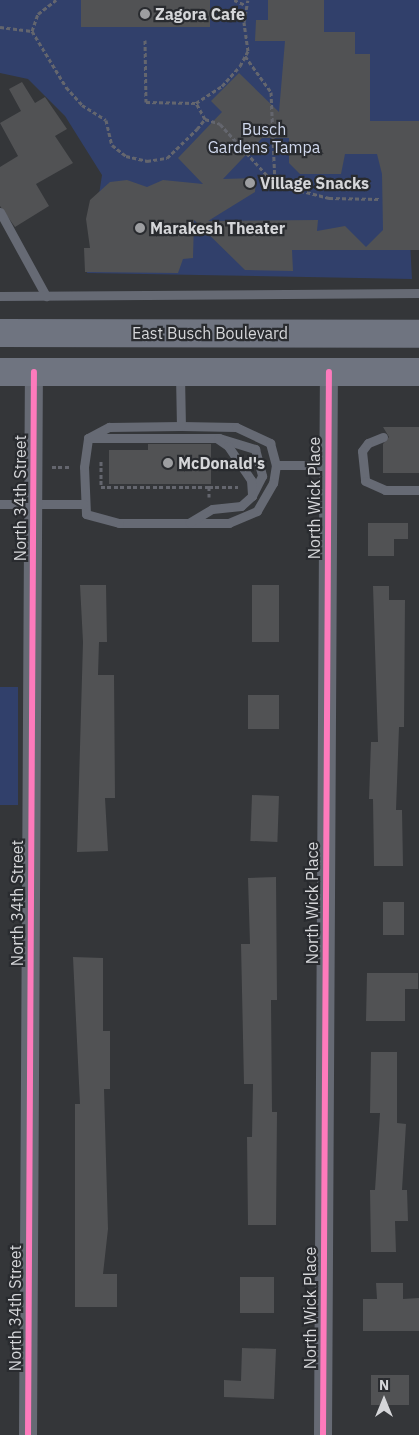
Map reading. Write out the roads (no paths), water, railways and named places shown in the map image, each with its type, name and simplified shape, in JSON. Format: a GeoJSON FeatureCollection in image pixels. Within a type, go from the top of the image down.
{"type":"FeatureCollection","features":[{"type":"Feature","properties":{"kind":"main road","name":"East Busch Boulevard"},"geometry":{"type":"LineString","coordinates":[[0,333],[419,334]]}},
{"type":"Feature","properties":{"kind":"main road"},"geometry":{"type":"LineString","coordinates":[[34,372],[68,356],[104,347],[238,333]]}},
{"type":"Feature","properties":{"kind":"main road"},"geometry":{"type":"LineString","coordinates":[[0,372],[419,372]]}},
{"type":"Feature","properties":{"kind":"street","name":"North 34th Street"},"geometry":{"type":"LineString","coordinates":[[28,1435],[34,372]]}},
{"type":"Feature","properties":{"kind":"street","name":"North Wick Place"},"geometry":{"type":"LineString","coordinates":[[323,1435],[329,372]]}},
{"type":"Feature","properties":{"kind":"lane"},"geometry":{"type":"LineString","coordinates":[[0,212],[46,296]]}},
{"type":"Feature","properties":{"kind":"lane"},"geometry":{"type":"LineString","coordinates":[[0,296],[419,293]]}},
{"type":"Feature","properties":{"kind":"lane"},"geometry":{"type":"LineString","coordinates":[[180,372],[181,426]]}},
{"type":"Feature","properties":{"kind":"lane"},"geometry":{"type":"LineString","coordinates":[[181,426],[248,430],[270,443],[276,465],[268,497],[244,520],[190,522],[98,520],[86,514],[83,504],[88,438],[109,427],[181,426]]}},
{"type":"Feature","properties":{"kind":"lane"},"geometry":{"type":"LineString","coordinates":[[88,438],[217,438],[246,443],[260,457],[262,476],[252,492],[241,506],[209,510],[190,522]]}},
{"type":"Feature","properties":{"kind":"lane"},"geometry":{"type":"LineString","coordinates":[[217,438],[228,446],[252,492]]}},
{"type":"Feature","properties":{"kind":"lane"},"geometry":{"type":"LineString","coordinates":[[383,438],[368,443],[362,452],[365,481],[385,490],[419,490]]}},
{"type":"Feature","properties":{"kind":"lane"},"geometry":{"type":"LineString","coordinates":[[276,465],[328,465]]}},
{"type":"Feature","properties":{"kind":"lane"},"geometry":{"type":"LineString","coordinates":[[0,504],[83,504]]}},
{"type":"Feature","properties":{"kind":"place","name":"Zagora Cafe"},"geometry":{"type":"Point","coordinates":[145,14]}},
{"type":"Feature","properties":{"kind":"place","name":"Village Snacks"},"geometry":{"type":"Point","coordinates":[250,183]}},
{"type":"Feature","properties":{"kind":"place","name":"Marakesh Theater"},"geometry":{"type":"Point","coordinates":[140,228]}},
{"type":"Feature","properties":{"kind":"place","name":"McDonald's"},"geometry":{"type":"Point","coordinates":[168,463]}},
{"type":"Feature","properties":{"kind":"park label","name":"Busch Gardens Tampa"},"geometry":{"type":"Point","coordinates":[264,138]}}]}
